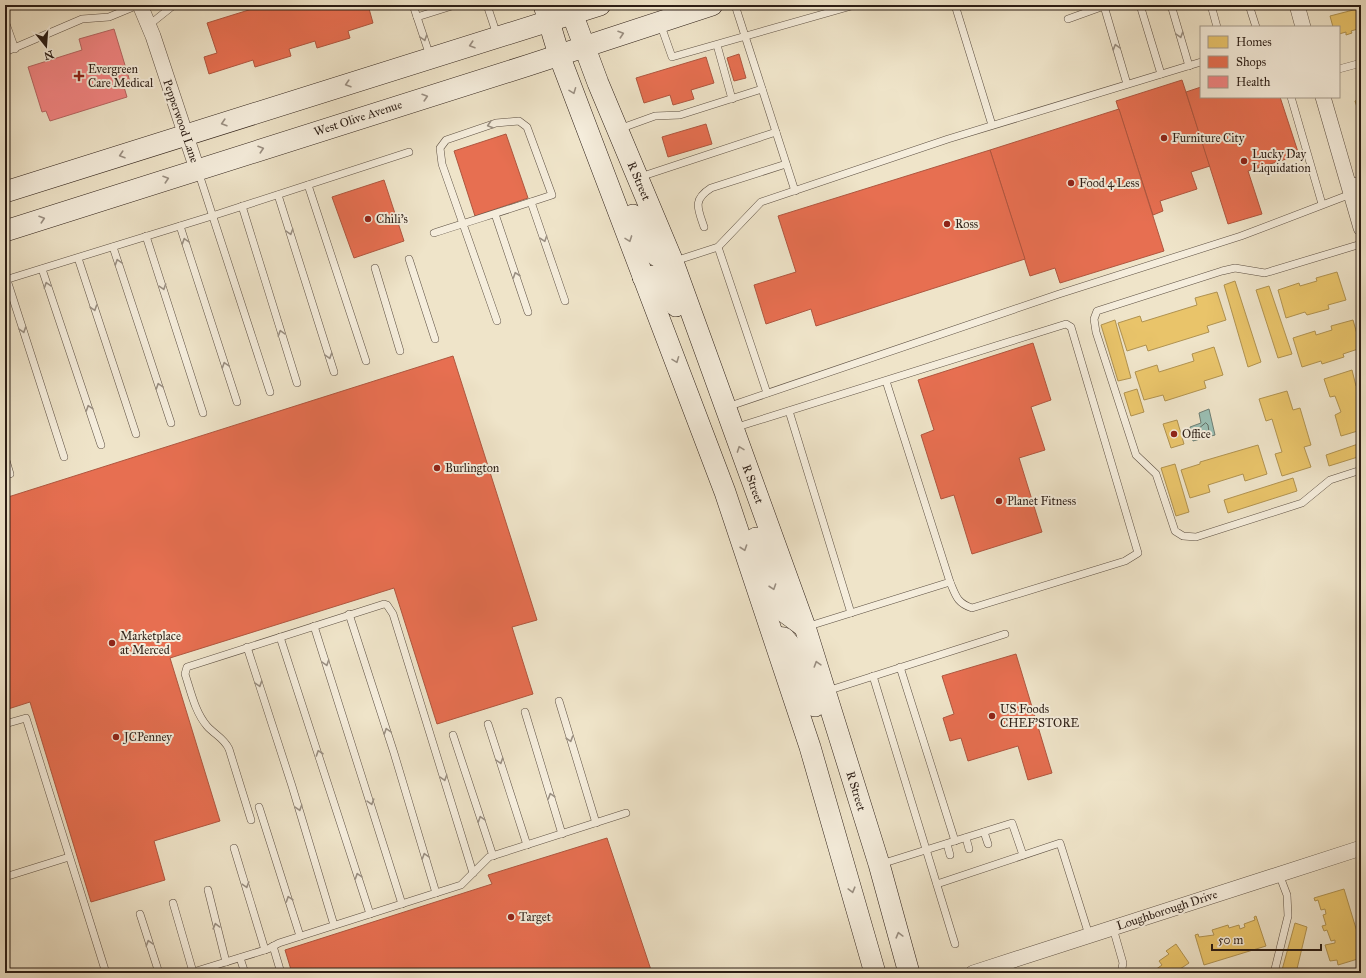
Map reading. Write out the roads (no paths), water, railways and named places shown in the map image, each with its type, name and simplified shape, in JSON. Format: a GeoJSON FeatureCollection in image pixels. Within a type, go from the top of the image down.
{"type":"FeatureCollection","features":[{"type":"Feature","properties":{"kind":"street","name":"Pepperwood Lane"},"geometry":{"type":"LineString","coordinates":[[139,5],[149,25],[197,169]]}},
{"type":"Feature","properties":{"kind":"street"},"geometry":{"type":"LineString","coordinates":[[5,192],[498,37],[547,13],[600,5]]}},
{"type":"Feature","properties":{"kind":"street","name":"West Olive Avenue"},"geometry":{"type":"LineString","coordinates":[[5,231],[712,5]]}},
{"type":"Feature","properties":{"kind":"street"},"geometry":{"type":"LineString","coordinates":[[1297,5],[1303,26]]}},
{"type":"Feature","properties":{"kind":"street","name":"R Street"},"geometry":{"type":"LineString","coordinates":[[570,9],[672,262],[805,627],[818,694],[845,755],[879,864],[909,973]]}},
{"type":"Feature","properties":{"kind":"street"},"geometry":{"type":"LineString","coordinates":[[547,13],[559,55],[725,492],[775,637],[839,845],[875,973]]}},
{"type":"Feature","properties":{"kind":"street"},"geometry":{"type":"LineString","coordinates":[[1323,98],[1353,186],[1361,228]]}},
{"type":"Feature","properties":{"kind":"street"},"geometry":{"type":"LineString","coordinates":[[613,195],[627,206],[653,254],[661,261],[672,262]]}},
{"type":"Feature","properties":{"kind":"street"},"geometry":{"type":"LineString","coordinates":[[643,277],[659,276],[667,284],[702,375],[721,399]]}},
{"type":"Feature","properties":{"kind":"street"},"geometry":{"type":"LineString","coordinates":[[725,492],[740,504],[747,516],[779,604],[786,613],[805,627]]}},
{"type":"Feature","properties":{"kind":"street"},"geometry":{"type":"LineString","coordinates":[[775,637],[784,638],[794,650],[818,694]]}},
{"type":"Feature","properties":{"kind":"street","name":"Loughborough Drive"},"geometry":{"type":"LineString","coordinates":[[973,973],[1361,848]]}},
{"type":"Feature","properties":{"kind":"lane"},"geometry":{"type":"LineString","coordinates":[[5,52],[82,19],[110,17],[139,5]]}},
{"type":"Feature","properties":{"kind":"lane"},"geometry":{"type":"LineString","coordinates":[[149,25],[174,5]]}},
{"type":"Feature","properties":{"kind":"lane"},"geometry":{"type":"LineString","coordinates":[[413,5],[430,59]]}},
{"type":"Feature","properties":{"kind":"lane"},"geometry":{"type":"LineString","coordinates":[[417,17],[455,5]]}},
{"type":"Feature","properties":{"kind":"lane"},"geometry":{"type":"LineString","coordinates":[[487,5],[498,37]]}},
{"type":"Feature","properties":{"kind":"lane"},"geometry":{"type":"LineString","coordinates":[[735,5],[795,191]]}},
{"type":"Feature","properties":{"kind":"lane"},"geometry":{"type":"LineString","coordinates":[[660,21],[672,57],[855,5]]}},
{"type":"Feature","properties":{"kind":"lane"},"geometry":{"type":"LineString","coordinates":[[955,5],[992,125]]}},
{"type":"Feature","properties":{"kind":"lane"},"geometry":{"type":"LineString","coordinates":[[1068,19],[1105,5],[1126,84]]}},
{"type":"Feature","properties":{"kind":"lane"},"geometry":{"type":"LineString","coordinates":[[1140,5],[1161,74]]}},
{"type":"Feature","properties":{"kind":"lane"},"geometry":{"type":"LineString","coordinates":[[1171,5],[1189,66]]}},
{"type":"Feature","properties":{"kind":"lane"},"geometry":{"type":"LineString","coordinates":[[1211,5],[1217,26]]}},
{"type":"Feature","properties":{"kind":"lane"},"geometry":{"type":"LineString","coordinates":[[1249,5],[1256,26]]}},
{"type":"Feature","properties":{"kind":"lane"},"geometry":{"type":"LineString","coordinates":[[5,21],[15,49]]}},
{"type":"Feature","properties":{"kind":"lane"},"geometry":{"type":"LineString","coordinates":[[717,45],[732,99]]}},
{"type":"Feature","properties":{"kind":"lane"},"geometry":{"type":"LineString","coordinates":[[672,262],[718,247],[761,202],[992,125],[1200,62]]}},
{"type":"Feature","properties":{"kind":"lane"},"geometry":{"type":"LineString","coordinates":[[1340,69],[1361,63]]}},
{"type":"Feature","properties":{"kind":"lane"},"geometry":{"type":"LineString","coordinates":[[618,130],[656,116],[680,115],[762,89]]}},
{"type":"Feature","properties":{"kind":"lane"},"geometry":{"type":"LineString","coordinates":[[1291,98],[1322,204]]}},
{"type":"Feature","properties":{"kind":"lane"},"geometry":{"type":"LineString","coordinates":[[434,233],[462,224],[495,214],[552,195],[527,127],[519,121],[496,123],[446,140],[440,148],[442,164],[462,224],[497,321]]}},
{"type":"Feature","properties":{"kind":"lane"},"geometry":{"type":"LineString","coordinates":[[638,178],[776,132]]}},
{"type":"Feature","properties":{"kind":"lane"},"geometry":{"type":"LineString","coordinates":[[64,457],[6,280],[212,216],[409,152]]}},
{"type":"Feature","properties":{"kind":"lane"},"geometry":{"type":"LineString","coordinates":[[704,227],[697,204],[701,195],[711,188],[786,164]]}},
{"type":"Feature","properties":{"kind":"lane"},"geometry":{"type":"LineString","coordinates":[[197,169],[270,392]]}},
{"type":"Feature","properties":{"kind":"lane"},"geometry":{"type":"LineString","coordinates":[[308,185],[366,361]]}},
{"type":"Feature","properties":{"kind":"lane"},"geometry":{"type":"LineString","coordinates":[[721,399],[767,393],[1059,294],[1240,236],[1322,204],[1353,186]]}},
{"type":"Feature","properties":{"kind":"lane"},"geometry":{"type":"LineString","coordinates":[[278,195],[334,372]]}},
{"type":"Feature","properties":{"kind":"lane"},"geometry":{"type":"LineString","coordinates":[[531,202],[565,301]]}},
{"type":"Feature","properties":{"kind":"lane"},"geometry":{"type":"LineString","coordinates":[[242,206],[297,383]]}},
{"type":"Feature","properties":{"kind":"lane"},"geometry":{"type":"LineString","coordinates":[[495,214],[528,312]]}},
{"type":"Feature","properties":{"kind":"lane"},"geometry":{"type":"LineString","coordinates":[[180,226],[237,402]]}},
{"type":"Feature","properties":{"kind":"lane"},"geometry":{"type":"LineString","coordinates":[[146,236],[203,413]]}},
{"type":"Feature","properties":{"kind":"lane"},"geometry":{"type":"LineString","coordinates":[[1361,244],[1265,273],[1235,268],[1222,271],[1097,311],[1094,319],[1096,332],[1136,455],[1156,474],[1175,531],[1179,534],[1183,536],[1196,537],[1302,503],[1330,480],[1361,470]]}},
{"type":"Feature","properties":{"kind":"lane"},"geometry":{"type":"LineString","coordinates":[[113,247],[171,423]]}},
{"type":"Feature","properties":{"kind":"lane"},"geometry":{"type":"LineString","coordinates":[[718,247],[767,393]]}},
{"type":"Feature","properties":{"kind":"lane"},"geometry":{"type":"LineString","coordinates":[[78,258],[136,434]]}},
{"type":"Feature","properties":{"kind":"lane"},"geometry":{"type":"LineString","coordinates":[[409,259],[436,339]]}},
{"type":"Feature","properties":{"kind":"lane"},"geometry":{"type":"LineString","coordinates":[[375,268],[400,351]]}},
{"type":"Feature","properties":{"kind":"lane"},"geometry":{"type":"LineString","coordinates":[[42,269],[101,445]]}},
{"type":"Feature","properties":{"kind":"lane"},"geometry":{"type":"LineString","coordinates":[[732,429],[1066,324],[1071,327],[1138,553],[1125,561],[972,608],[962,604],[950,582],[886,381]]}},
{"type":"Feature","properties":{"kind":"lane"},"geometry":{"type":"LineString","coordinates":[[789,411],[851,612]]}},
{"type":"Feature","properties":{"kind":"lane"},"geometry":{"type":"LineString","coordinates":[[5,457],[10,474]]}},
{"type":"Feature","properties":{"kind":"lane"},"geometry":{"type":"LineString","coordinates":[[805,627],[950,582]]}},
{"type":"Feature","properties":{"kind":"lane"},"geometry":{"type":"LineString","coordinates":[[251,820],[229,749],[225,741],[208,727],[200,716],[186,674],[187,667],[384,604],[391,609],[473,873]]}},
{"type":"Feature","properties":{"kind":"lane"},"geometry":{"type":"LineString","coordinates":[[349,614],[394,753],[436,893]]}},
{"type":"Feature","properties":{"kind":"lane"},"geometry":{"type":"LineString","coordinates":[[314,626],[402,904]]}},
{"type":"Feature","properties":{"kind":"lane"},"geometry":{"type":"LineString","coordinates":[[818,694],[1005,634]]}},
{"type":"Feature","properties":{"kind":"lane"},"geometry":{"type":"LineString","coordinates":[[280,637],[370,914]]}},
{"type":"Feature","properties":{"kind":"lane"},"geometry":{"type":"LineString","coordinates":[[247,647],[292,786],[334,925]]}},
{"type":"Feature","properties":{"kind":"lane"},"geometry":{"type":"LineString","coordinates":[[900,667],[955,841]]}},
{"type":"Feature","properties":{"kind":"lane"},"geometry":{"type":"LineString","coordinates":[[873,676],[955,944]]}},
{"type":"Feature","properties":{"kind":"lane"},"geometry":{"type":"LineString","coordinates":[[559,701],[596,823]]}},
{"type":"Feature","properties":{"kind":"lane"},"geometry":{"type":"LineString","coordinates":[[525,712],[562,834]]}},
{"type":"Feature","properties":{"kind":"lane"},"geometry":{"type":"LineString","coordinates":[[5,724],[26,718],[106,973]]}},
{"type":"Feature","properties":{"kind":"lane"},"geometry":{"type":"LineString","coordinates":[[488,724],[527,845]]}},
{"type":"Feature","properties":{"kind":"lane"},"geometry":{"type":"LineString","coordinates":[[453,735],[493,856]]}},
{"type":"Feature","properties":{"kind":"lane"},"geometry":{"type":"LineString","coordinates":[[259,807],[300,936]]}},
{"type":"Feature","properties":{"kind":"lane"},"geometry":{"type":"LineString","coordinates":[[173,903],[191,973],[265,950],[300,936],[461,885],[488,857],[626,813]]}},
{"type":"Feature","properties":{"kind":"lane"},"geometry":{"type":"LineString","coordinates":[[879,864],[926,851],[1012,823],[1023,855]]}},
{"type":"Feature","properties":{"kind":"lane"},"geometry":{"type":"LineString","coordinates":[[984,832],[988,844]]}},
{"type":"Feature","properties":{"kind":"lane"},"geometry":{"type":"LineString","coordinates":[[966,838],[969,848]]}},
{"type":"Feature","properties":{"kind":"lane"},"geometry":{"type":"LineString","coordinates":[[937,884],[956,874],[975,867],[993,861],[1023,855],[1060,843],[1089,935]]}},
{"type":"Feature","properties":{"kind":"lane"},"geometry":{"type":"LineString","coordinates":[[946,844],[950,855]]}},
{"type":"Feature","properties":{"kind":"lane"},"geometry":{"type":"LineString","coordinates":[[234,848],[265,950]]}},
{"type":"Feature","properties":{"kind":"lane"},"geometry":{"type":"LineString","coordinates":[[5,877],[70,857]]}},
{"type":"Feature","properties":{"kind":"lane"},"geometry":{"type":"LineString","coordinates":[[1274,973],[1288,916],[1287,895],[1280,874]]}},
{"type":"Feature","properties":{"kind":"lane"},"geometry":{"type":"LineString","coordinates":[[208,890],[226,962]]}},
{"type":"Feature","properties":{"kind":"lane"},"geometry":{"type":"LineString","coordinates":[[140,914],[159,973]]}},
{"type":"Feature","properties":{"kind":"lane"},"geometry":{"type":"LineString","coordinates":[[1113,928],[1123,963],[1121,973]]}},
{"type":"Feature","properties":{"kind":"lane"},"geometry":{"type":"LineString","coordinates":[[273,946],[281,973]]}},
{"type":"Feature","properties":{"kind":"lane"},"geometry":{"type":"LineString","coordinates":[[240,958],[245,973]]}},
{"type":"Feature","properties":{"kind":"water"},"geometry":{"type":"Polygon","coordinates":[[[1209,409],[1215,435],[1193,441],[1190,427],[1201,423],[1199,413],[1209,409]]]}},
{"type":"Feature","properties":{"kind":"place","name":"Evergreen Care Medical"},"geometry":{"type":"Point","coordinates":[79,76]}},
{"type":"Feature","properties":{"kind":"place","name":"Furniture City"},"geometry":{"type":"Point","coordinates":[1164,138]}},
{"type":"Feature","properties":{"kind":"place","name":"Lucky Day Liquidation"},"geometry":{"type":"Point","coordinates":[1244,161]}},
{"type":"Feature","properties":{"kind":"place","name":"Food 4 Less"},"geometry":{"type":"Point","coordinates":[1071,183]}},
{"type":"Feature","properties":{"kind":"place","name":"Chili's"},"geometry":{"type":"Point","coordinates":[368,219]}},
{"type":"Feature","properties":{"kind":"place","name":"Ross"},"geometry":{"type":"Point","coordinates":[947,224]}},
{"type":"Feature","properties":{"kind":"place","name":"Office"},"geometry":{"type":"Point","coordinates":[1174,434]}},
{"type":"Feature","properties":{"kind":"place","name":"Burlington"},"geometry":{"type":"Point","coordinates":[437,468]}},
{"type":"Feature","properties":{"kind":"place","name":"Planet Fitness"},"geometry":{"type":"Point","coordinates":[999,501]}},
{"type":"Feature","properties":{"kind":"place","name":"Marketplace at Merced"},"geometry":{"type":"Point","coordinates":[112,643]}},
{"type":"Feature","properties":{"kind":"place","name":"US Foods CHEF'STORE"},"geometry":{"type":"Point","coordinates":[992,716]}},
{"type":"Feature","properties":{"kind":"place","name":"JCPenney"},"geometry":{"type":"Point","coordinates":[116,737]}},
{"type":"Feature","properties":{"kind":"place","name":"Target"},"geometry":{"type":"Point","coordinates":[511,917]}}]}
